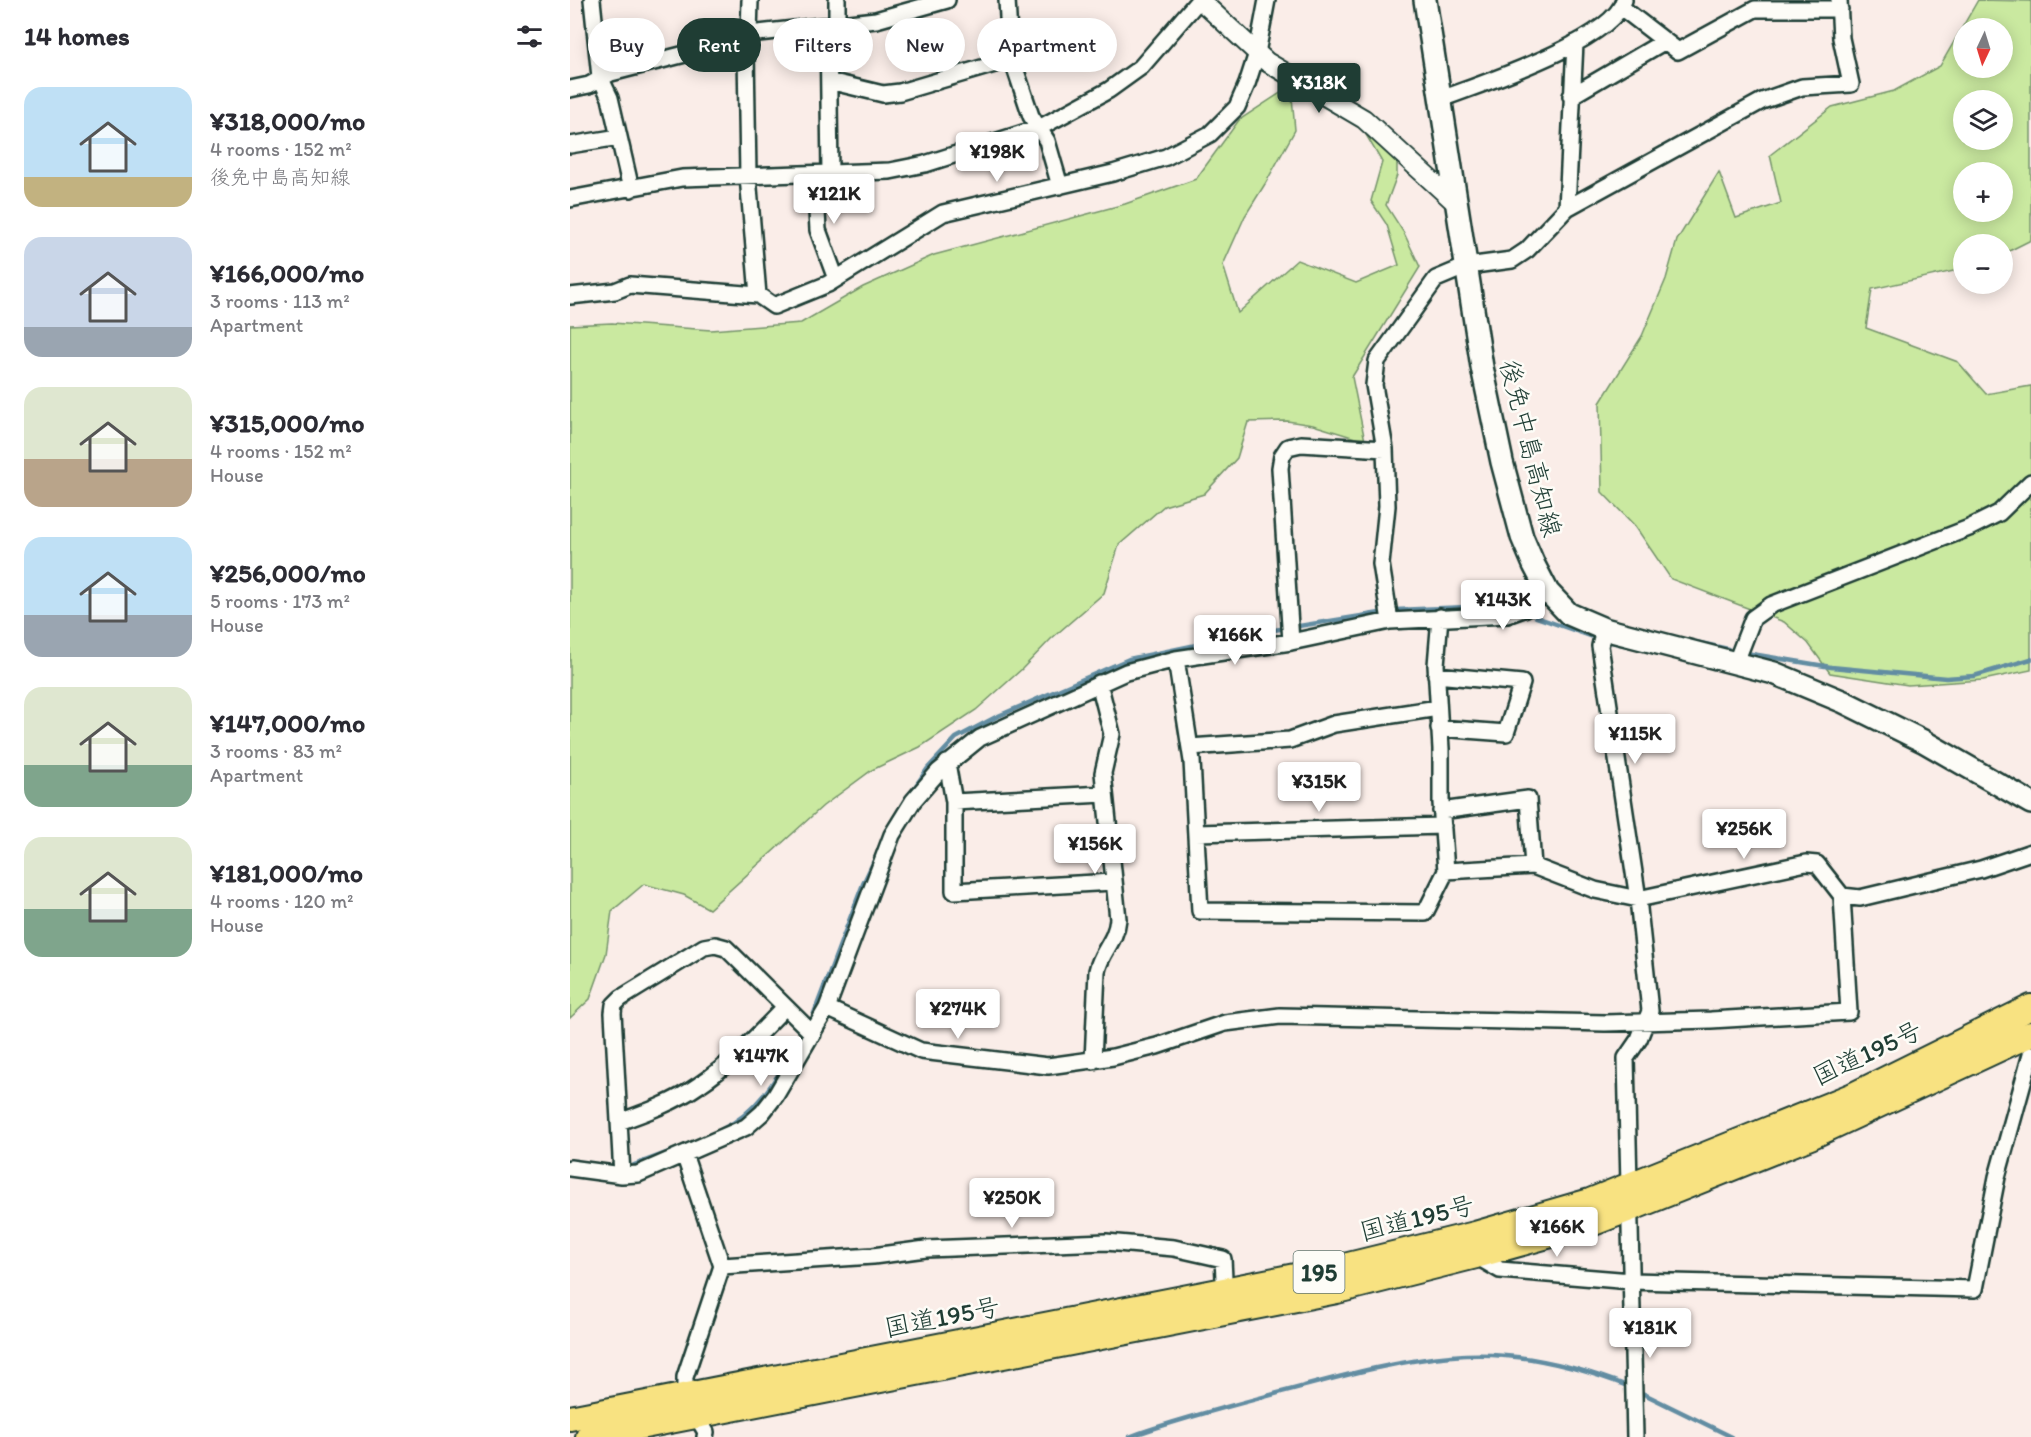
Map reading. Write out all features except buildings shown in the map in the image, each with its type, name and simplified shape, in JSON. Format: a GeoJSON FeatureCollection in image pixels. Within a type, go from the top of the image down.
{"type":"FeatureCollection","features":[{"type":"Feature","properties":{"kind":"highway","name":"国道195号"},"geometry":{"type":"LineString","coordinates":[[588,1437],[701,1427],[1226,1302],[1336,1268],[1475,1234],[1590,1201],[1851,1096],[2031,1007]]}},
{"type":"Feature","properties":{"kind":"highway","name":"国道195号"},"geometry":{"type":"LineString","coordinates":[[570,1418],[1226,1302],[1337,1291],[1476,1256],[1591,1224],[1810,1137],[2031,1034]]}},
{"type":"Feature","properties":{"kind":"main road","name":"後免中島高知線"},"geometry":{"type":"LineString","coordinates":[[1425,0],[1482,367],[1502,462],[1522,537],[1548,592],[1569,614],[1604,629],[1774,672],[1845,702],[1923,741],[2031,803]]}},
{"type":"Feature","properties":{"kind":"street"},"geometry":{"type":"LineString","coordinates":[[592,0],[600,77],[610,99],[631,189]]}},
{"type":"Feature","properties":{"kind":"street"},"geometry":{"type":"LineString","coordinates":[[749,18],[750,0]]}},
{"type":"Feature","properties":{"kind":"street"},"geometry":{"type":"LineString","coordinates":[[834,18],[837,0]]}},
{"type":"Feature","properties":{"kind":"street"},"geometry":{"type":"LineString","coordinates":[[873,20],[928,3],[947,0]]}},
{"type":"Feature","properties":{"kind":"street"},"geometry":{"type":"LineString","coordinates":[[1007,0],[1009,18]]}},
{"type":"Feature","properties":{"kind":"street"},"geometry":{"type":"LineString","coordinates":[[570,199],[682,178],[890,171],[925,164],[1039,128],[1109,90],[1141,67],[1199,0],[1257,53],[1288,76],[1364,119],[1458,205]]}},
{"type":"Feature","properties":{"kind":"street"},"geometry":{"type":"LineString","coordinates":[[570,296],[615,291],[630,285],[758,295],[774,306],[836,279],[943,213],[1060,186],[1166,157],[1210,134],[1237,107],[1257,53],[1267,0]]}},
{"type":"Feature","properties":{"kind":"street"},"geometry":{"type":"LineString","coordinates":[[1390,621],[1381,564],[1387,506],[1385,449],[1374,385],[1377,361],[1436,279],[1467,266],[1512,260],[1527,250],[1567,208],[1782,92],[1802,87],[1851,84],[1841,38],[1839,4],[1755,9],[1678,51],[1623,4],[1611,20],[1575,43],[1538,61],[1440,99]]}},
{"type":"Feature","properties":{"kind":"street"},"geometry":{"type":"LineString","coordinates":[[1571,96],[1665,41]]}},
{"type":"Feature","properties":{"kind":"street"},"geometry":{"type":"LineString","coordinates":[[1567,208],[1575,43]]}},
{"type":"Feature","properties":{"kind":"street"},"geometry":{"type":"LineString","coordinates":[[570,88],[589,85],[600,77],[677,57]]}},
{"type":"Feature","properties":{"kind":"street"},"geometry":{"type":"LineString","coordinates":[[829,81],[883,94],[900,92],[977,69]]}},
{"type":"Feature","properties":{"kind":"street"},"geometry":{"type":"LineString","coordinates":[[746,72],[748,176],[758,295]]}},
{"type":"Feature","properties":{"kind":"street"},"geometry":{"type":"LineString","coordinates":[[830,72],[818,230],[836,279]]}},
{"type":"Feature","properties":{"kind":"street"},"geometry":{"type":"LineString","coordinates":[[1016,72],[1030,116],[1047,141],[1060,186]]}},
{"type":"Feature","properties":{"kind":"street"},"geometry":{"type":"LineString","coordinates":[[570,145],[619,137]]}},
{"type":"Feature","properties":{"kind":"street"},"geometry":{"type":"LineString","coordinates":[[1290,638],[1280,468],[1282,456],[1288,447],[1301,444],[1385,449]]}},
{"type":"Feature","properties":{"kind":"street"},"geometry":{"type":"LineString","coordinates":[[1736,662],[1753,618],[1771,605],[1969,528],[1999,513],[2031,482]]}},
{"type":"Feature","properties":{"kind":"street"},"geometry":{"type":"LineString","coordinates":[[570,1168],[622,1175],[645,1171],[734,1133],[762,1113],[780,1088],[827,1008],[892,835],[913,801],[947,763],[992,731],[1125,672],[1176,659],[1390,621],[1516,613],[1548,592]]}},
{"type":"Feature","properties":{"kind":"street"},"geometry":{"type":"LineString","coordinates":[[1176,659],[1190,747],[1200,911],[1425,913],[1446,871],[1436,675],[1436,644],[1440,617]]}},
{"type":"Feature","properties":{"kind":"street"},"geometry":{"type":"LineString","coordinates":[[1604,629],[1600,646],[1638,899],[1650,1011],[1639,1039],[1626,1058],[1635,1437]]}},
{"type":"Feature","properties":{"kind":"street"},"geometry":{"type":"LineString","coordinates":[[1436,675],[1522,683],[1506,733],[1439,728]]}},
{"type":"Feature","properties":{"kind":"street"},"geometry":{"type":"LineString","coordinates":[[1093,1061],[1097,971],[1100,960],[1114,940],[1117,926],[1103,767],[1112,734],[1099,683]]}},
{"type":"Feature","properties":{"kind":"street"},"geometry":{"type":"LineString","coordinates":[[1190,747],[1290,740],[1334,724],[1438,708]]}},
{"type":"Feature","properties":{"kind":"street"},"geometry":{"type":"LineString","coordinates":[[947,763],[954,802],[954,891],[1113,882]]}},
{"type":"Feature","properties":{"kind":"street"},"geometry":{"type":"LineString","coordinates":[[954,802],[1104,794]]}},
{"type":"Feature","properties":{"kind":"street"},"geometry":{"type":"LineString","coordinates":[[1196,833],[1442,818],[1528,799],[1533,866]]}},
{"type":"Feature","properties":{"kind":"street"},"geometry":{"type":"LineString","coordinates":[[1842,896],[1860,898],[1981,869],[2031,852]]}},
{"type":"Feature","properties":{"kind":"street"},"geometry":{"type":"LineString","coordinates":[[827,1008],[906,1045],[935,1054],[1048,1065],[1093,1061],[1157,1046],[1225,1023],[1280,1016],[1605,1023],[1849,1012],[1842,896],[1817,864],[1806,864],[1638,899],[1595,890],[1533,866],[1446,871]]}},
{"type":"Feature","properties":{"kind":"street"},"geometry":{"type":"LineString","coordinates":[[622,1175],[613,1013],[615,1005],[621,998],[704,947],[715,945],[726,948],[813,1034]]}},
{"type":"Feature","properties":{"kind":"street"},"geometry":{"type":"LineString","coordinates":[[619,1122],[651,1110],[701,1084],[751,1041],[785,1007]]}},
{"type":"Feature","properties":{"kind":"street"},"geometry":{"type":"LineString","coordinates":[[1476,1256],[1500,1270],[1631,1281],[1975,1289],[1997,1177],[2031,1054]]}},
{"type":"Feature","properties":{"kind":"street"},"geometry":{"type":"LineString","coordinates":[[684,1154],[722,1266],[685,1377],[685,1396],[701,1427]]}},
{"type":"Feature","properties":{"kind":"street"},"geometry":{"type":"LineString","coordinates":[[722,1266],[873,1256],[926,1250],[1106,1242],[1174,1248],[1223,1259],[1226,1302]]}},
{"type":"Feature","properties":{"kind":"green space"},"geometry":{"type":"Polygon","coordinates":[[[1978,0],[2031,1],[2031,240],[2013,249],[2013,234],[1953,234],[1953,271],[1872,289],[1866,328],[1958,362],[1986,394],[2031,386],[2031,670],[1983,680],[1908,685],[1830,673],[1808,643],[1784,622],[1671,579],[1635,526],[1602,492],[1600,403],[1642,336],[1666,279],[1677,240],[1719,172],[1736,218],[1781,203],[1770,155],[1832,107],[1894,91],[1940,66],[1953,43],[1953,78],[2013,78],[2013,18],[1968,18],[1978,0]]]}},
{"type":"Feature","properties":{"kind":"green space"},"geometry":{"type":"Polygon","coordinates":[[[1291,86],[1295,130],[1245,216],[1223,265],[1238,313],[1297,260],[1356,283],[1399,265],[1387,225],[1371,201],[1382,162],[1358,121],[1397,160],[1397,175],[1386,205],[1404,233],[1420,267],[1352,377],[1365,441],[1313,425],[1287,421],[1248,422],[1237,458],[1204,494],[1164,506],[1119,545],[1104,593],[1051,639],[1022,669],[976,710],[920,747],[872,770],[823,806],[709,909],[684,895],[644,884],[612,911],[606,954],[590,999],[570,1018],[570,325],[612,323],[711,330],[801,323],[863,287],[934,255],[1125,204],[1196,179],[1239,120],[1291,86]]]}},
{"type":"Feature","properties":{"kind":"waterway"},"geometry":{"type":"LineString","coordinates":[[1396,610],[1514,605]]}},
{"type":"Feature","properties":{"kind":"waterway"},"geometry":{"type":"LineString","coordinates":[[908,797],[928,768],[956,738],[996,717],[1129,659],[1249,634],[1380,613]]}},
{"type":"Feature","properties":{"kind":"waterway"},"geometry":{"type":"LineString","coordinates":[[1536,617],[1593,637]]}},
{"type":"Feature","properties":{"kind":"waterway"},"geometry":{"type":"LineString","coordinates":[[1682,639],[1728,649]]}},
{"type":"Feature","properties":{"kind":"waterway"},"geometry":{"type":"LineString","coordinates":[[1607,641],[1628,646]]}},
{"type":"Feature","properties":{"kind":"waterway"},"geometry":{"type":"LineString","coordinates":[[1746,653],[1831,667],[1946,678],[1974,676],[2031,659]]}},
{"type":"Feature","properties":{"kind":"waterway"},"geometry":{"type":"LineString","coordinates":[[813,1016],[863,884],[881,846]]}},
{"type":"Feature","properties":{"kind":"waterway"},"geometry":{"type":"LineString","coordinates":[[722,1129],[735,1122],[758,1102],[777,1077],[800,1038]]}},
{"type":"Feature","properties":{"kind":"waterway"},"geometry":{"type":"LineString","coordinates":[[634,1165],[682,1147]]}},
{"type":"Feature","properties":{"kind":"waterway"},"geometry":{"type":"LineString","coordinates":[[1129,1437],[1166,1424],[1343,1376],[1430,1358],[1475,1355],[1520,1357],[1565,1366],[1630,1387]]}},
{"type":"Feature","properties":{"kind":"waterway"},"geometry":{"type":"LineString","coordinates":[[1638,1391],[1732,1437]]}}]}
